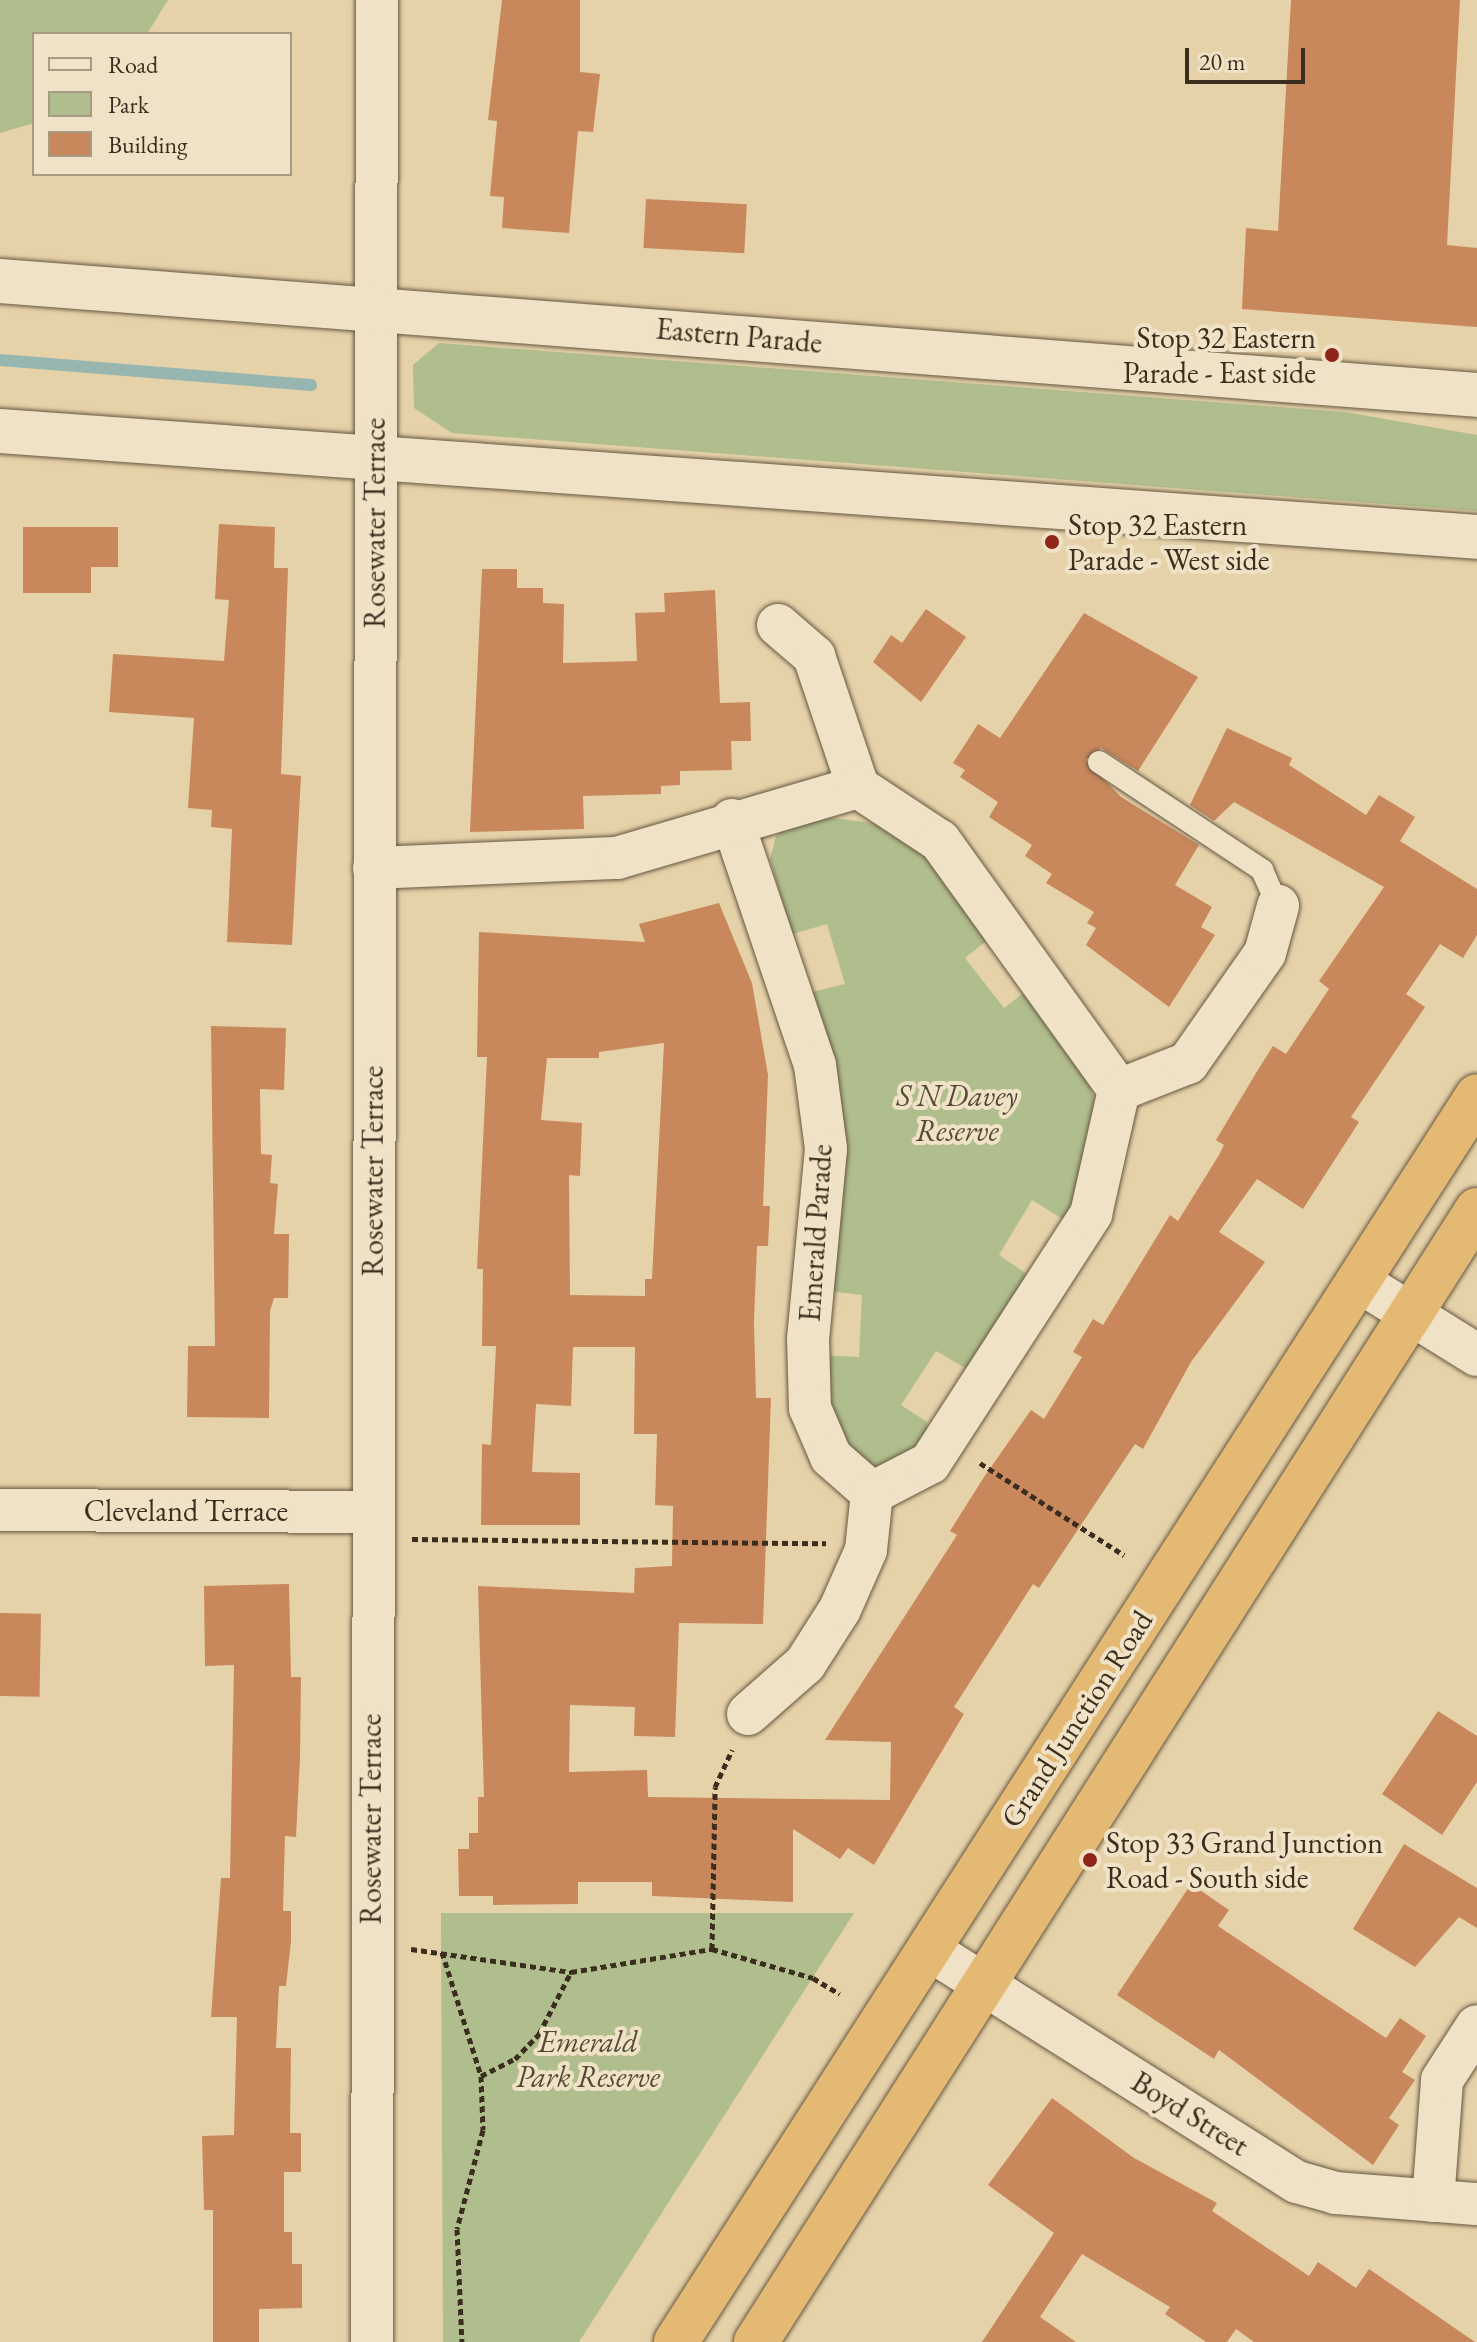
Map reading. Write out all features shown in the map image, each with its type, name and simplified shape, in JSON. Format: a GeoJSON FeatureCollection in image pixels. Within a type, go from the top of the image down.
{"type":"FeatureCollection","features":[{"type":"Feature","properties":{"kind":"highway","name":"Grand Junction Road"},"geometry":{"type":"LineString","coordinates":[[676,2342],[1477,1096]]}},
{"type":"Feature","properties":{"kind":"highway"},"geometry":{"type":"LineString","coordinates":[[756,2342],[1477,1210]]}},
{"type":"Feature","properties":{"kind":"main road","name":"Eastern Parade"},"geometry":{"type":"LineString","coordinates":[[0,281],[376,307],[1477,395]]}},
{"type":"Feature","properties":{"kind":"main road"},"geometry":{"type":"LineString","coordinates":[[0,431],[1477,537]]}},
{"type":"Feature","properties":{"kind":"street","name":"Rosewater Terrace"},"geometry":{"type":"LineString","coordinates":[[372,2342],[370,1945],[377,0]]}},
{"type":"Feature","properties":{"kind":"street"},"geometry":{"type":"LineString","coordinates":[[748,1714],[805,1664],[866,1550],[872,1493],[908,1480],[944,1440],[1091,1214],[1119,1090],[940,841],[858,787],[814,656],[778,625]]}},
{"type":"Feature","properties":{"kind":"street"},"geometry":{"type":"LineString","coordinates":[[374,868],[617,858],[732,820],[858,787]]}},
{"type":"Feature","properties":{"kind":"street","name":"Emerald Parade"},"geometry":{"type":"LineString","coordinates":[[732,820],[815,1065],[824,1135],[810,1408],[831,1457],[872,1493]]}},
{"type":"Feature","properties":{"kind":"street"},"geometry":{"type":"LineString","coordinates":[[1119,1090],[1188,1063],[1265,953],[1278,906]]}},
{"type":"Feature","properties":{"kind":"street"},"geometry":{"type":"LineString","coordinates":[[1358,1281],[1477,1355]]}},
{"type":"Feature","properties":{"kind":"street","name":"Cleveland Terrace"},"geometry":{"type":"LineString","coordinates":[[0,1510],[372,1526]]}},
{"type":"Feature","properties":{"kind":"street","name":"Boyd Street"},"geometry":{"type":"LineString","coordinates":[[928,1949],[1297,2182],[1336,2193],[1477,2204]]}},
{"type":"Feature","properties":{"kind":"street"},"geometry":{"type":"LineString","coordinates":[[1433,2201],[1442,2080],[1477,2026]]}},
{"type":"Feature","properties":{"kind":"lane"},"geometry":{"type":"LineString","coordinates":[[1099,762],[1262,870],[1278,906]]}},
{"type":"Feature","properties":{"kind":"path"},"geometry":{"type":"LineString","coordinates":[[944,1440],[1124,1555]]}},
{"type":"Feature","properties":{"kind":"path"},"geometry":{"type":"LineString","coordinates":[[372,1526],[792,1537],[866,1550]]}},
{"type":"Feature","properties":{"kind":"path"},"geometry":{"type":"LineString","coordinates":[[712,1949],[715,1787],[748,1714]]}},
{"type":"Feature","properties":{"kind":"path"},"geometry":{"type":"LineString","coordinates":[[370,1945],[442,1952],[571,1972],[712,1949],[813,1978],[840,1994]]}},
{"type":"Feature","properties":{"kind":"path"},"geometry":{"type":"LineString","coordinates":[[442,1952],[481,2076],[483,2130],[457,2229],[462,2342]]}},
{"type":"Feature","properties":{"kind":"path"},"geometry":{"type":"LineString","coordinates":[[481,2076],[515,2059],[539,2034],[571,1972]]}},
{"type":"Feature","properties":{"kind":"green space"},"geometry":{"type":"Polygon","coordinates":[[[0,0],[168,0],[148,32],[32,32],[32,124],[0,133],[0,0]]]}},
{"type":"Feature","properties":{"kind":"green space"},"geometry":{"type":"Polygon","coordinates":[[[439,343],[1345,412],[1477,435],[1477,511],[452,433],[414,408],[413,365],[439,343]]]}},
{"type":"Feature","properties":{"kind":"green space","name":"S N Davey Reserve"},"geometry":{"type":"Polygon","coordinates":[[[818,816],[872,823],[907,839],[935,865],[991,937],[965,958],[1004,1008],[1030,988],[1085,1060],[1096,1110],[1077,1200],[1064,1220],[1032,1200],[999,1255],[1028,1275],[967,1369],[936,1351],[901,1405],[927,1422],[928,1433],[915,1451],[876,1471],[853,1459],[820,1383],[820,1355],[859,1357],[862,1295],[827,1291],[808,993],[845,984],[827,924],[792,934],[770,859],[776,836],[793,820],[818,816]]]}},
{"type":"Feature","properties":{"kind":"green space","name":"Emerald Park Reserve"},"geometry":{"type":"Polygon","coordinates":[[[441,1913],[854,1913],[579,2342],[443,2342],[441,1913]]]}},
{"type":"Feature","properties":{"kind":"building"},"geometry":{"type":"Polygon","coordinates":[[[502,0],[580,0],[580,72],[600,74],[593,132],[578,131],[569,233],[502,228],[504,197],[490,196],[497,121],[488,120],[502,0]]]}},
{"type":"Feature","properties":{"kind":"building"},"geometry":{"type":"Polygon","coordinates":[[[1291,0],[1460,0],[1447,245],[1477,248],[1477,327],[1242,309],[1246,228],[1278,231],[1291,0]]]}},
{"type":"Feature","properties":{"kind":"building"},"geometry":{"type":"Polygon","coordinates":[[[646,199],[747,204],[744,253],[643,248],[646,199]]]}},
{"type":"Feature","properties":{"kind":"building"},"geometry":{"type":"Polygon","coordinates":[[[219,524],[275,527],[274,568],[288,568],[281,774],[301,776],[292,945],[227,942],[232,829],[211,827],[212,810],[188,808],[194,718],[109,712],[113,654],[224,661],[229,600],[215,599],[219,524]]]}},
{"type":"Feature","properties":{"kind":"building"},"geometry":{"type":"Polygon","coordinates":[[[23,527],[118,527],[118,567],[91,567],[91,593],[23,593],[23,527]]]}},
{"type":"Feature","properties":{"kind":"building"},"geometry":{"type":"Polygon","coordinates":[[[482,569],[517,569],[517,588],[543,588],[543,603],[564,604],[563,663],[637,661],[635,613],[665,612],[664,593],[715,590],[720,703],[750,702],[751,741],[731,741],[732,770],[680,771],[680,785],[661,786],[661,794],[583,796],[584,829],[470,832],[482,569]]]}},
{"type":"Feature","properties":{"kind":"building"},"geometry":{"type":"Polygon","coordinates":[[[926,609],[966,637],[921,702],[873,662],[891,635],[902,643],[926,609]]]}},
{"type":"Feature","properties":{"kind":"building"},"geometry":{"type":"Polygon","coordinates":[[[1084,613],[1198,677],[1138,771],[1101,748],[1085,760],[1121,797],[1199,845],[1175,885],[1212,907],[1201,927],[1215,935],[1169,1007],[1086,945],[1096,928],[1087,923],[1094,912],[1046,883],[1052,874],[1025,856],[1032,845],[989,817],[998,802],[960,777],[965,770],[953,763],[978,724],[1000,738],[1084,613]]]}},
{"type":"Feature","properties":{"kind":"building"},"geometry":{"type":"Polygon","coordinates":[[[1227,728],[1292,758],[1289,765],[1366,815],[1379,795],[1415,817],[1400,841],[1477,889],[1477,935],[1463,958],[1440,944],[1406,994],[1425,1007],[1351,1117],[1359,1122],[1303,1209],[1257,1179],[1219,1232],[1265,1262],[1191,1362],[1143,1449],[1135,1444],[1039,1588],[1033,1584],[954,1707],[964,1714],[874,1865],[848,1848],[840,1859],[793,1829],[793,1902],[652,1896],[652,1882],[578,1882],[578,1904],[493,1905],[493,1896],[459,1896],[458,1849],[469,1849],[469,1833],[478,1833],[478,1797],[484,1797],[478,1586],[634,1593],[635,1568],[672,1566],[673,1506],[655,1505],[657,1434],[634,1434],[635,1347],[573,1347],[571,1406],[536,1404],[532,1472],[580,1473],[580,1525],[481,1525],[482,1444],[491,1445],[496,1346],[482,1346],[483,1269],[477,1269],[487,1057],[477,1057],[479,932],[645,942],[639,924],[719,903],[752,983],[768,1075],[763,1206],[770,1206],[768,1246],[757,1246],[754,1322],[756,1398],[771,1398],[763,1624],[679,1623],[675,1737],[634,1736],[635,1707],[570,1705],[569,1772],[647,1770],[648,1797],[890,1800],[891,1742],[825,1740],[957,1535],[950,1531],[984,1477],[1031,1410],[1044,1419],[1082,1357],[1073,1352],[1093,1319],[1103,1325],[1170,1215],[1178,1221],[1219,1155],[1224,1145],[1216,1140],[1256,1073],[1273,1046],[1286,1054],[1329,989],[1319,981],[1384,887],[1234,802],[1214,821],[1190,805],[1227,728]],[[664,1043],[599,1052],[599,1058],[547,1058],[541,1120],[582,1123],[580,1176],[569,1175],[570,1295],[645,1296],[645,1279],[652,1279],[664,1043]]]}},
{"type":"Feature","properties":{"kind":"building"},"geometry":{"type":"Polygon","coordinates":[[[211,1026],[286,1028],[284,1090],[260,1089],[261,1154],[272,1155],[270,1183],[278,1184],[274,1234],[289,1234],[288,1298],[274,1298],[270,1311],[269,1418],[187,1417],[188,1346],[215,1346],[211,1026]]]}},
{"type":"Feature","properties":{"kind":"building"},"geometry":{"type":"Polygon","coordinates":[[[289,1584],[291,1677],[301,1677],[300,1758],[296,1837],[285,1836],[283,1911],[291,1911],[291,1941],[286,1986],[279,1986],[276,2048],[291,2048],[290,2133],[301,2133],[301,2172],[284,2172],[284,2232],[292,2232],[292,2264],[302,2264],[302,2308],[259,2309],[259,2342],[213,2342],[213,2210],[204,2210],[202,2136],[234,2135],[237,2017],[211,2017],[221,1878],[230,1878],[234,1665],[205,1666],[204,1586],[289,1584]]]}},
{"type":"Feature","properties":{"kind":"building"},"geometry":{"type":"Polygon","coordinates":[[[0,1613],[41,1614],[40,1697],[0,1696],[0,1613]]]}},
{"type":"Feature","properties":{"kind":"building"},"geometry":{"type":"Polygon","coordinates":[[[1438,1711],[1477,1736],[1477,1782],[1442,1835],[1382,1794],[1438,1711]]]}},
{"type":"Feature","properties":{"kind":"building"},"geometry":{"type":"Polygon","coordinates":[[[1404,1844],[1477,1888],[1477,1928],[1459,1917],[1415,1967],[1353,1929],[1404,1844]]]}},
{"type":"Feature","properties":{"kind":"building"},"geometry":{"type":"Polygon","coordinates":[[[1191,1884],[1229,1910],[1218,1926],[1386,2038],[1400,2018],[1426,2036],[1402,2072],[1415,2080],[1389,2118],[1399,2125],[1373,2165],[1219,2050],[1214,2059],[1117,1995],[1191,1884]]]}},
{"type":"Feature","properties":{"kind":"building"},"geometry":{"type":"Polygon","coordinates":[[[1052,2098],[1134,2158],[1217,2203],[1212,2211],[1309,2276],[1318,2262],[1356,2288],[1369,2269],[1475,2342],[1254,2342],[1236,2329],[1227,2342],[1206,2342],[1165,2314],[1170,2307],[1082,2254],[1040,2317],[1076,2342],[982,2342],[1054,2233],[988,2185],[1052,2098]]]}},
{"type":"Feature","properties":{"kind":"waterway"},"geometry":{"type":"LineString","coordinates":[[0,360],[311,385]]}},
{"type":"Feature","properties":{"kind":"place","name":"Stop 32 Eastern Parade - East side"},"geometry":{"type":"Point","coordinates":[1332,355]}},
{"type":"Feature","properties":{"kind":"place","name":"Stop 32 Eastern Parade - West side"},"geometry":{"type":"Point","coordinates":[1052,542]}},
{"type":"Feature","properties":{"kind":"place","name":"Stop 33 Grand Junction Road - South side"},"geometry":{"type":"Point","coordinates":[1090,1860]}}]}
